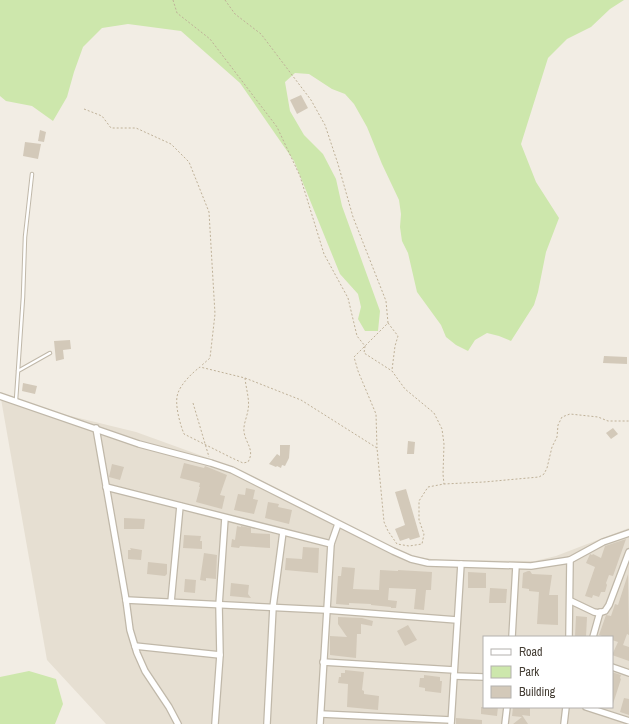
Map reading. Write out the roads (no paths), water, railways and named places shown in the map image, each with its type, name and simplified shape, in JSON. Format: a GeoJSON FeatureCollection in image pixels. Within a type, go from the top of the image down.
{"type":"FeatureCollection","features":[{"type":"Feature","properties":{"kind":"street"},"geometry":{"type":"LineString","coordinates":[[0,396],[16,400],[138,444],[211,463],[240,474],[411,559],[428,563],[516,566],[540,565],[570,560],[603,542],[629,533]]}},
{"type":"Feature","properties":{"kind":"street"},"geometry":{"type":"LineString","coordinates":[[96,428],[130,630],[143,667],[169,707],[178,724]]}},
{"type":"Feature","properties":{"kind":"street"},"geometry":{"type":"LineString","coordinates":[[106,487],[331,544]]}},
{"type":"Feature","properties":{"kind":"street"},"geometry":{"type":"LineString","coordinates":[[171,602],[180,506]]}},
{"type":"Feature","properties":{"kind":"street"},"geometry":{"type":"LineString","coordinates":[[215,724],[220,655],[219,605],[225,518]]}},
{"type":"Feature","properties":{"kind":"street"},"geometry":{"type":"LineString","coordinates":[[320,724],[331,544],[338,524]]}},
{"type":"Feature","properties":{"kind":"street"},"geometry":{"type":"LineString","coordinates":[[267,724],[274,608],[283,532]]}},
{"type":"Feature","properties":{"kind":"street"},"geometry":{"type":"LineString","coordinates":[[571,601],[594,612],[599,613],[605,611],[609,605],[629,552]]}},
{"type":"Feature","properties":{"kind":"street"},"geometry":{"type":"LineString","coordinates":[[569,636],[571,601],[570,560]]}},
{"type":"Feature","properties":{"kind":"street"},"geometry":{"type":"LineString","coordinates":[[320,714],[451,722],[460,564]]}},
{"type":"Feature","properties":{"kind":"street"},"geometry":{"type":"LineString","coordinates":[[512,636],[516,566]]}},
{"type":"Feature","properties":{"kind":"street"},"geometry":{"type":"LineString","coordinates":[[126,600],[326,610],[457,620]]}},
{"type":"Feature","properties":{"kind":"street"},"geometry":{"type":"LineString","coordinates":[[593,636],[600,612]]}},
{"type":"Feature","properties":{"kind":"street"},"geometry":{"type":"LineString","coordinates":[[135,646],[220,655]]}},
{"type":"Feature","properties":{"kind":"street"},"geometry":{"type":"LineString","coordinates":[[323,662],[483,677]]}},
{"type":"Feature","properties":{"kind":"street"},"geometry":{"type":"LineString","coordinates":[[613,667],[629,673]]}},
{"type":"Feature","properties":{"kind":"street"},"geometry":{"type":"LineString","coordinates":[[505,724],[507,708]]}},
{"type":"Feature","properties":{"kind":"street"},"geometry":{"type":"LineString","coordinates":[[564,724],[566,708]]}},
{"type":"Feature","properties":{"kind":"street"},"geometry":{"type":"LineString","coordinates":[[589,708],[629,721]]}},
{"type":"Feature","properties":{"kind":"lane"},"geometry":{"type":"LineString","coordinates":[[16,400],[23,297],[25,237],[32,174]]}},
{"type":"Feature","properties":{"kind":"lane"},"geometry":{"type":"LineString","coordinates":[[18,370],[50,353]]}}]}
